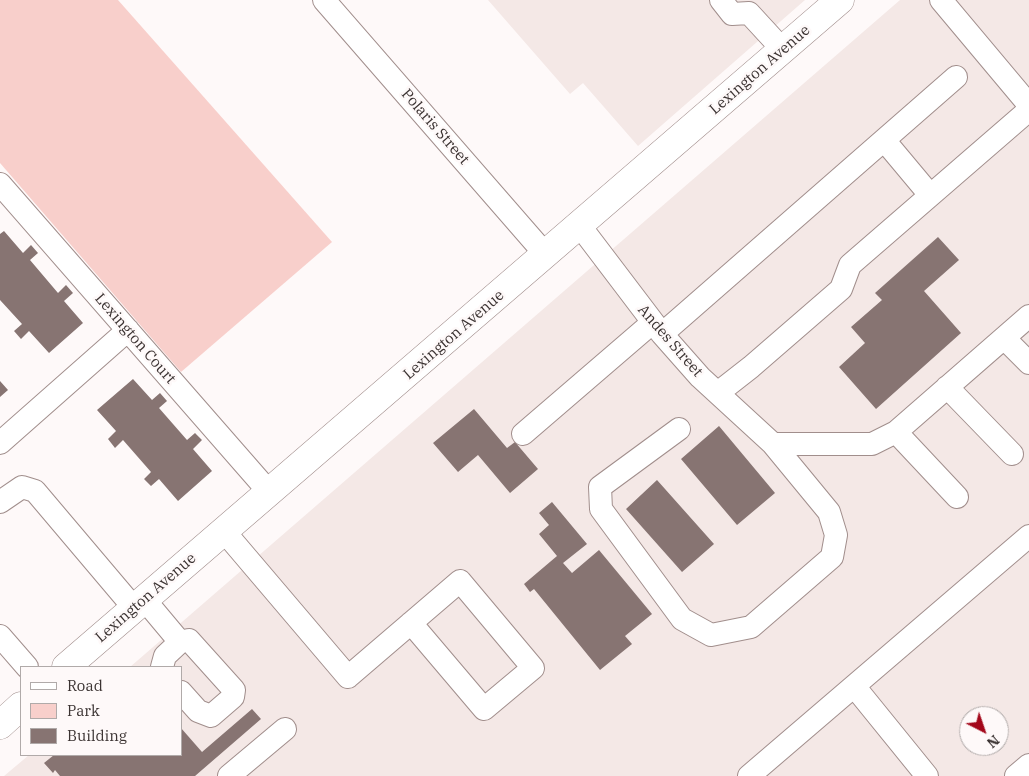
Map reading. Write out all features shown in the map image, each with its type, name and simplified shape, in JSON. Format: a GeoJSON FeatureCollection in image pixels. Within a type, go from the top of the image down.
{"type":"FeatureCollection","features":[{"type":"Feature","properties":{"kind":"main road","name":"Lexington Avenue"},"geometry":{"type":"LineString","coordinates":[[67,666],[840,0]]}},
{"type":"Feature","properties":{"kind":"main road"},"geometry":{"type":"LineString","coordinates":[[0,725],[20,707]]}},
{"type":"Feature","properties":{"kind":"street","name":"Polaris Street"},"geometry":{"type":"LineString","coordinates":[[324,0],[546,255]]}},
{"type":"Feature","properties":{"kind":"street"},"geometry":{"type":"LineString","coordinates":[[721,0],[732,14],[749,13],[783,50]]}},
{"type":"Feature","properties":{"kind":"street"},"geometry":{"type":"LineString","coordinates":[[941,0],[1029,105]]}},
{"type":"Feature","properties":{"kind":"street"},"geometry":{"type":"LineString","coordinates":[[523,434],[657,328],[884,140],[956,77]]}},
{"type":"Feature","properties":{"kind":"street"},"geometry":{"type":"LineString","coordinates":[[719,392],[751,367],[841,289],[850,265],[1029,110]]}},
{"type":"Feature","properties":{"kind":"street"},"geometry":{"type":"LineString","coordinates":[[884,140],[930,196]]}},
{"type":"Feature","properties":{"kind":"street","name":"Lexington Court"},"geometry":{"type":"LineString","coordinates":[[0,184],[270,493]]}},
{"type":"Feature","properties":{"kind":"street","name":"Andes Street"},"geometry":{"type":"LineString","coordinates":[[580,226],[657,328],[700,377],[719,392],[773,444],[830,512],[836,535],[832,557],[751,627],[711,635],[682,620],[601,509],[600,487],[679,429]]}},
{"type":"Feature","properties":{"kind":"street"},"geometry":{"type":"LineString","coordinates":[[773,444],[872,444],[896,432],[1029,316]]}},
{"type":"Feature","properties":{"kind":"street"},"geometry":{"type":"LineString","coordinates":[[0,443],[128,330]]}},
{"type":"Feature","properties":{"kind":"street"},"geometry":{"type":"LineString","coordinates":[[1004,338],[1029,363]]}},
{"type":"Feature","properties":{"kind":"street"},"geometry":{"type":"LineString","coordinates":[[948,387],[1012,454]]}},
{"type":"Feature","properties":{"kind":"street"},"geometry":{"type":"LineString","coordinates":[[896,432],[956,497]]}},
{"type":"Feature","properties":{"kind":"street"},"geometry":{"type":"LineString","coordinates":[[0,502],[22,487],[35,491],[139,604],[180,642]]}},
{"type":"Feature","properties":{"kind":"street"},"geometry":{"type":"LineString","coordinates":[[223,530],[348,677],[460,581],[533,668],[484,709],[411,624]]}},
{"type":"Feature","properties":{"kind":"street"},"geometry":{"type":"LineString","coordinates":[[750,776],[1029,536]]}},
{"type":"Feature","properties":{"kind":"street"},"geometry":{"type":"LineString","coordinates":[[0,636],[26,666]]}},
{"type":"Feature","properties":{"kind":"street"},"geometry":{"type":"LineString","coordinates":[[162,666],[165,656],[180,642],[189,640],[234,690],[233,697],[211,716],[198,711],[182,693]]}},
{"type":"Feature","properties":{"kind":"street"},"geometry":{"type":"LineString","coordinates":[[854,686],[927,776]]}},
{"type":"Feature","properties":{"kind":"street"},"geometry":{"type":"LineString","coordinates":[[228,776],[285,729]]}},
{"type":"Feature","properties":{"kind":"street"},"geometry":{"type":"LineString","coordinates":[[1016,776],[1029,765]]}},
{"type":"Feature","properties":{"kind":"shaded area"},"geometry":{"type":"Polygon","coordinates":[[[488,0],[805,0],[638,146],[583,83],[570,94],[488,0]]]}},
{"type":"Feature","properties":{"kind":"shaded area"},"geometry":{"type":"Polygon","coordinates":[[[900,0],[1029,0],[1029,776],[4,776],[28,756],[182,756],[182,666],[131,666],[900,0]]]}},
{"type":"Feature","properties":{"kind":"green space"},"geometry":{"type":"Polygon","coordinates":[[[0,0],[118,0],[332,242],[181,372],[0,163],[0,0]]]}},
{"type":"Feature","properties":{"kind":"building"},"geometry":{"type":"Polygon","coordinates":[[[4,231],[23,253],[31,245],[38,253],[30,260],[58,293],[66,285],[73,293],[64,301],[83,323],[49,353],[29,331],[21,339],[14,331],[22,324],[0,300],[0,234],[4,231]]]}},
{"type":"Feature","properties":{"kind":"building"},"geometry":{"type":"Polygon","coordinates":[[[938,237],[959,260],[924,291],[961,333],[876,409],[839,367],[865,343],[851,327],[882,300],[875,293],[938,237]]]}},
{"type":"Feature","properties":{"kind":"building"},"geometry":{"type":"Polygon","coordinates":[[[133,379],[152,400],[160,393],[167,401],[159,408],[187,440],[195,433],[202,440],[193,449],[212,471],[178,501],[159,479],[151,486],[144,479],[151,472],[123,440],[115,448],[108,439],[116,431],[97,410],[133,379]]]}},
{"type":"Feature","properties":{"kind":"building"},"geometry":{"type":"Polygon","coordinates":[[[0,381],[8,390],[0,397],[0,381]]]}},
{"type":"Feature","properties":{"kind":"building"},"geometry":{"type":"Polygon","coordinates":[[[474,409],[507,448],[515,442],[538,469],[510,493],[478,455],[458,472],[433,443],[474,409]]]}},
{"type":"Feature","properties":{"kind":"building"},"geometry":{"type":"Polygon","coordinates":[[[719,426],[775,493],[737,525],[681,459],[719,426]]]}},
{"type":"Feature","properties":{"kind":"building"},"geometry":{"type":"Polygon","coordinates":[[[657,480],[714,544],[682,572],[626,509],[657,480]]]}},
{"type":"Feature","properties":{"kind":"building"},"geometry":{"type":"Polygon","coordinates":[[[552,502],[587,544],[563,563],[572,573],[599,550],[652,614],[625,636],[632,644],[600,670],[534,589],[530,592],[524,584],[557,556],[539,534],[549,525],[539,513],[552,502]]]}},
{"type":"Feature","properties":{"kind":"building"},"geometry":{"type":"Polygon","coordinates":[[[252,709],[261,719],[195,776],[60,776],[55,770],[53,773],[44,763],[53,756],[182,756],[182,729],[202,752],[252,709]]]}}]}
